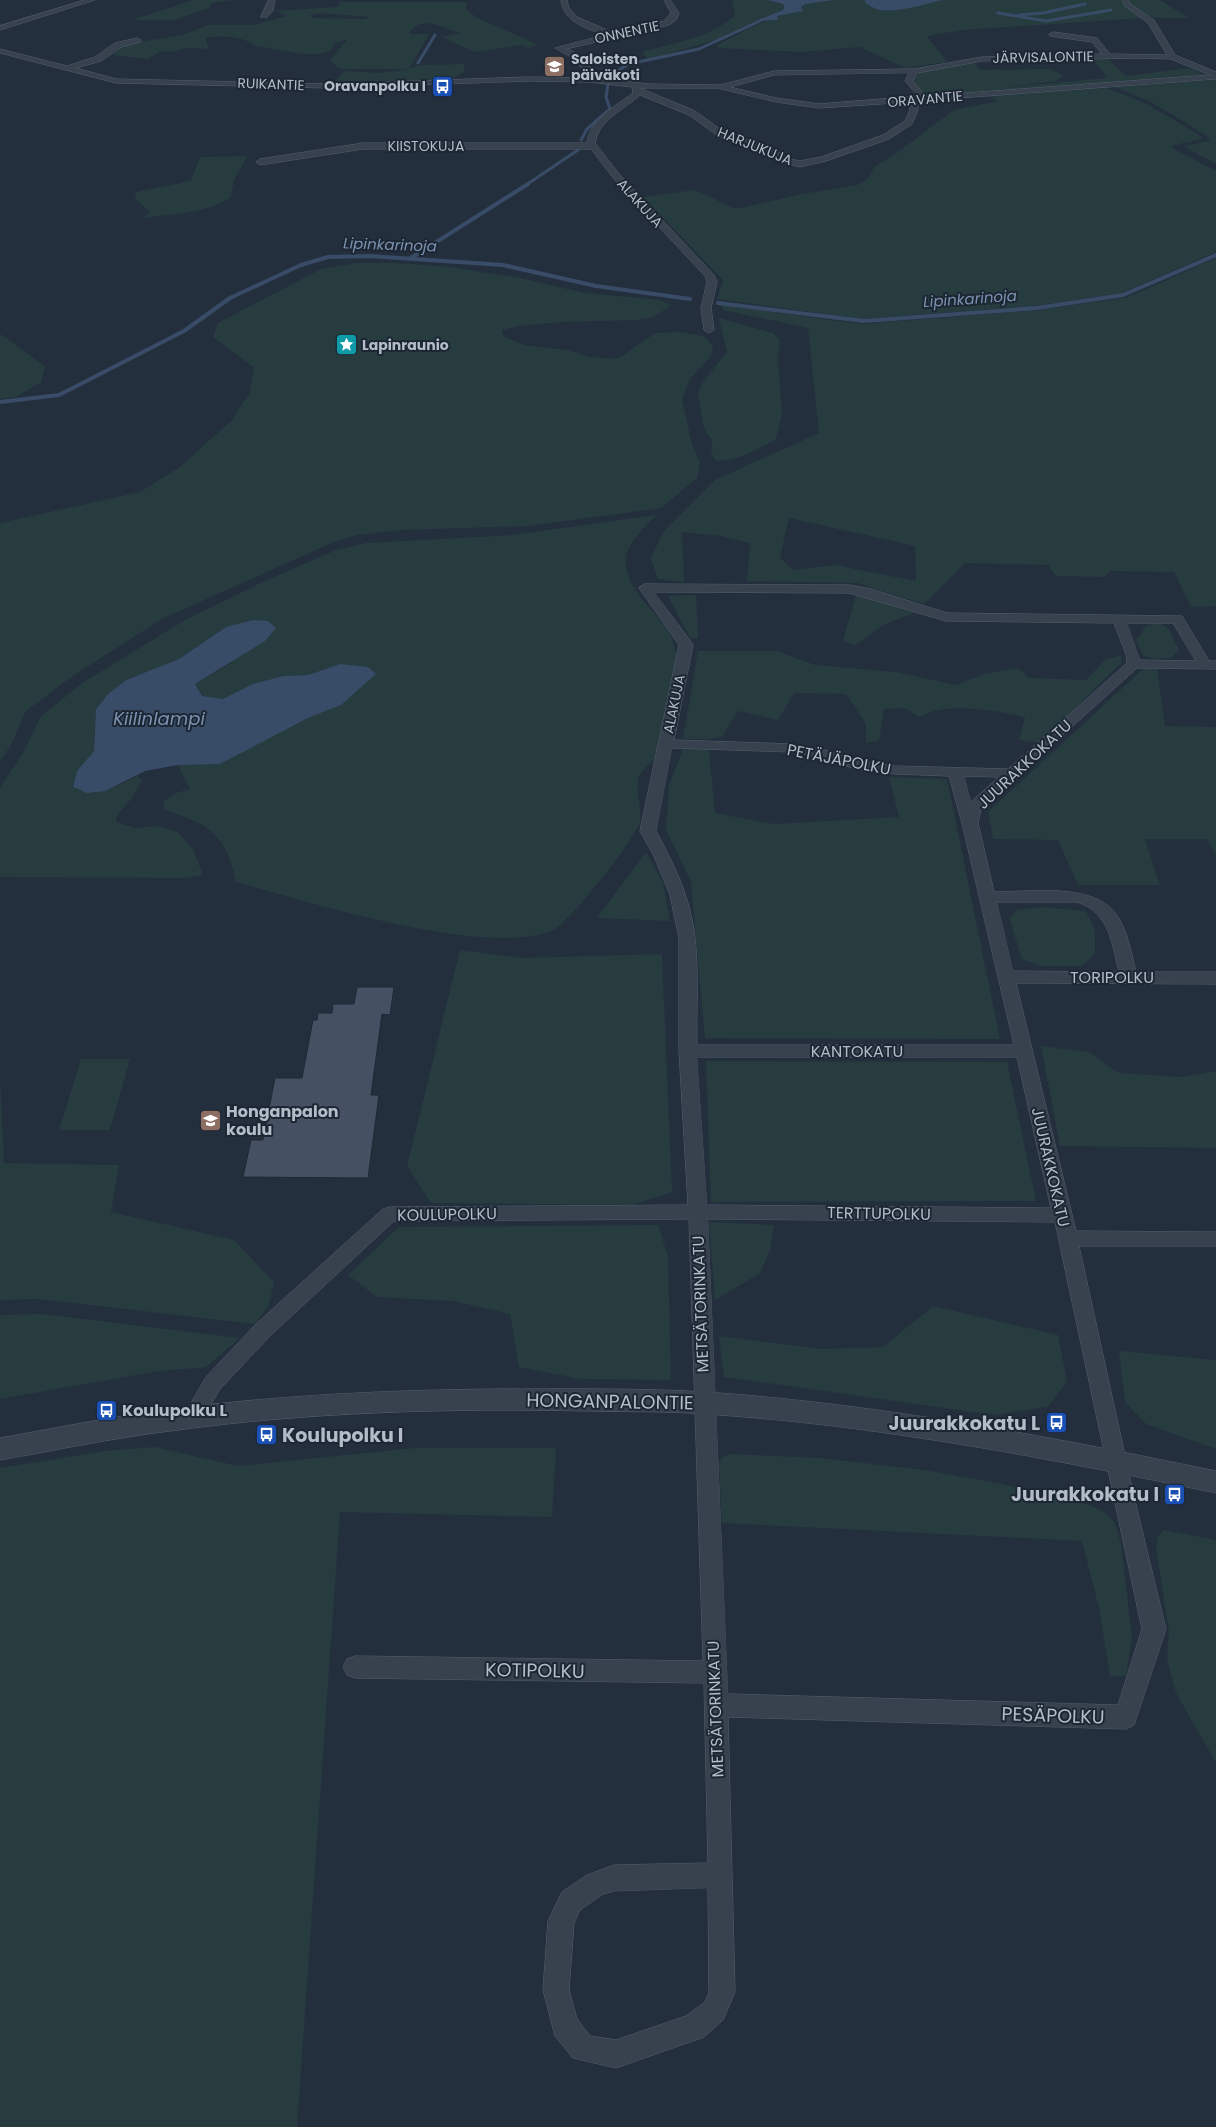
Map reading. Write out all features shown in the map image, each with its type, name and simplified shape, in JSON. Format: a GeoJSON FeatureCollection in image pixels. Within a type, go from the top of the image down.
{"type":"FeatureCollection","features":[{"type":"Feature","properties":{"kind":"street"},"geometry":{"type":"LineString","coordinates":[[0,28],[92,0]]}},
{"type":"Feature","properties":{"kind":"street"},"geometry":{"type":"LineString","coordinates":[[264,15],[268,11],[272,0]]}},
{"type":"Feature","properties":{"kind":"street"},"geometry":{"type":"LineString","coordinates":[[564,0],[565,8],[574,18],[612,35]]}},
{"type":"Feature","properties":{"kind":"street","name":"ONNENTIE"},"geometry":{"type":"LineString","coordinates":[[605,81],[595,77],[574,55],[559,48],[654,27],[670,21],[675,13],[667,0]]}},
{"type":"Feature","properties":{"kind":"street"},"geometry":{"type":"LineString","coordinates":[[1125,0],[1127,5],[1151,22],[1172,57]]}},
{"type":"Feature","properties":{"kind":"street"},"geometry":{"type":"LineString","coordinates":[[1052,34],[1094,40],[1107,56]]}},
{"type":"Feature","properties":{"kind":"street"},"geometry":{"type":"LineString","coordinates":[[69,68],[98,59],[118,45],[137,40]]}},
{"type":"Feature","properties":{"kind":"street","name":"RUIKANTIE"},"geometry":{"type":"LineString","coordinates":[[0,51],[69,68],[98,78],[122,81],[337,86],[528,79],[605,81],[637,88]]}},
{"type":"Feature","properties":{"kind":"street","name":"JÄRVISALONTIE"},"geometry":{"type":"LineString","coordinates":[[722,87],[774,73],[914,71],[982,59],[1107,56],[1172,57],[1216,76]]}},
{"type":"Feature","properties":{"kind":"street"},"geometry":{"type":"LineString","coordinates":[[914,71],[910,81],[924,99]]}},
{"type":"Feature","properties":{"kind":"street","name":"ORAVANTIE"},"geometry":{"type":"LineString","coordinates":[[637,88],[722,87],[776,100],[810,105],[868,104],[1020,90],[1216,76]]}},
{"type":"Feature","properties":{"kind":"street"},"geometry":{"type":"LineString","coordinates":[[592,146],[592,135],[597,127],[637,88]]}},
{"type":"Feature","properties":{"kind":"street","name":"HARJUKUJA"},"geometry":{"type":"LineString","coordinates":[[637,88],[692,113],[724,136],[763,147],[787,161],[800,164],[823,159],[886,138],[909,122],[914,110],[914,100]]}},
{"type":"Feature","properties":{"kind":"street","name":"KIISTOKUJA"},"geometry":{"type":"LineString","coordinates":[[260,162],[362,146],[592,146]]}},
{"type":"Feature","properties":{"kind":"street","name":"ALAKUJA"},"geometry":{"type":"LineString","coordinates":[[592,146],[617,177],[709,275],[712,287],[706,308],[709,330]]}},
{"type":"Feature","properties":{"kind":"street","name":"ALAKUJA"},"geometry":{"type":"LineString","coordinates":[[648,831],[686,645],[645,588],[849,588],[946,617],[1119,619]]}},
{"type":"Feature","properties":{"kind":"street"},"geometry":{"type":"LineString","coordinates":[[1119,619],[1177,619],[1210,665],[1134,664],[1133,654],[1119,619]]}},
{"type":"Feature","properties":{"kind":"street","name":"JUURAKKOKATU"},"geometry":{"type":"LineString","coordinates":[[1116,1460],[1068,1238],[1061,1215],[1008,977],[970,823],[974,807],[1134,664]]}},
{"type":"Feature","properties":{"kind":"street","name":"PETÄJÄPOLKU"},"geometry":{"type":"LineString","coordinates":[[666,744],[792,748],[820,753],[856,765],[895,770],[1012,773]]}},
{"type":"Feature","properties":{"kind":"street"},"geometry":{"type":"LineString","coordinates":[[955,772],[970,823]]}},
{"type":"Feature","properties":{"kind":"street","name":"METSÄTORINKATU"},"geometry":{"type":"LineString","coordinates":[[648,831],[662,856],[678,895],[687,938],[688,1051],[698,1212],[703,1403],[721,1875],[722,1992],[714,2011],[694,2027],[616,2054],[583,2048],[564,2026],[556,1990],[561,1921],[571,1901],[596,1884],[614,1878],[721,1875]]}},
{"type":"Feature","properties":{"kind":"street"},"geometry":{"type":"LineString","coordinates":[[988,896],[1077,898],[1088,899],[1102,906],[1110,915],[1129,977]]}},
{"type":"Feature","properties":{"kind":"street","name":"TORIPOLKU"},"geometry":{"type":"LineString","coordinates":[[1008,977],[1216,978]]}},
{"type":"Feature","properties":{"kind":"street","name":"KANTOKATU"},"geometry":{"type":"LineString","coordinates":[[688,1051],[1025,1051]]}},
{"type":"Feature","properties":{"kind":"street","name":"TERTTUPOLKU"},"geometry":{"type":"LineString","coordinates":[[698,1212],[1061,1215]]}},
{"type":"Feature","properties":{"kind":"street","name":"KOULUPOLKU"},"geometry":{"type":"LineString","coordinates":[[193,1417],[212,1383],[257,1337],[390,1214],[698,1212]]}},
{"type":"Feature","properties":{"kind":"street"},"geometry":{"type":"LineString","coordinates":[[1068,1238],[1216,1239]]}},
{"type":"Feature","properties":{"kind":"street","name":"HONGANPALONTIE"},"geometry":{"type":"LineString","coordinates":[[0,1448],[193,1417],[351,1404],[504,1398],[703,1403],[848,1417],[982,1436],[1116,1460],[1216,1482]]}},
{"type":"Feature","properties":{"kind":"street","name":"PESÄPOLKU"},"geometry":{"type":"LineString","coordinates":[[715,1704],[1126,1717],[1154,1629],[1116,1460]]}},
{"type":"Feature","properties":{"kind":"street","name":"KOTIPOLKU"},"geometry":{"type":"LineString","coordinates":[[355,1667],[714,1672]]}},
{"type":"Feature","properties":{"kind":"green space"},"geometry":{"type":"Polygon","coordinates":[[[193,0],[234,0],[211,3],[209,8],[175,20],[132,20],[193,0]]]}},
{"type":"Feature","properties":{"kind":"green space"},"geometry":{"type":"Polygon","coordinates":[[[732,0],[767,0],[783,4],[783,10],[725,37],[648,60],[642,52],[691,39],[715,29],[735,15],[732,0]]]}},
{"type":"Feature","properties":{"kind":"green space"},"geometry":{"type":"Polygon","coordinates":[[[834,0],[866,0],[865,2],[874,8],[894,10],[944,0],[1121,0],[1142,18],[962,30],[927,36],[947,62],[905,68],[860,47],[802,52],[718,48],[716,45],[761,23],[774,21],[777,16],[798,12],[806,4],[834,0]]]}},
{"type":"Feature","properties":{"kind":"green space"},"geometry":{"type":"Polygon","coordinates":[[[1130,0],[1160,0],[1189,18],[1156,18],[1149,16],[1135,8],[1128,2],[1130,0]]]}},
{"type":"Feature","properties":{"kind":"green space"},"geometry":{"type":"Polygon","coordinates":[[[340,2],[467,2],[466,9],[477,18],[539,45],[528,48],[522,45],[474,52],[442,37],[460,33],[432,24],[419,24],[409,34],[429,34],[409,69],[420,65],[464,64],[464,72],[454,78],[443,80],[335,82],[343,71],[380,73],[408,69],[340,69],[330,61],[347,39],[333,44],[333,49],[317,54],[296,53],[256,46],[238,38],[219,37],[206,38],[207,45],[211,49],[185,48],[171,52],[161,51],[148,59],[112,55],[122,46],[183,35],[208,25],[253,25],[287,16],[275,11],[338,7],[340,2]],[[319,13],[311,15],[312,18],[364,19],[371,17],[319,13]]]}},
{"type":"Feature","properties":{"kind":"green space"},"geometry":{"type":"Polygon","coordinates":[[[1093,59],[1108,59],[1126,76],[1189,68],[1207,75],[935,96],[924,94],[914,82],[919,72],[973,61],[980,70],[1050,69],[1064,75],[1056,81],[997,88],[1107,78],[1093,59]]]}},
{"type":"Feature","properties":{"kind":"green space"},"geometry":{"type":"Polygon","coordinates":[[[1216,80],[1216,164],[1184,146],[1208,141],[1210,139],[1207,136],[1153,103],[1115,87],[1216,80]]]}},
{"type":"Feature","properties":{"kind":"green space"},"geometry":{"type":"Polygon","coordinates":[[[1106,88],[1143,102],[1198,134],[1202,138],[1172,146],[1172,148],[1216,171],[1216,252],[1121,293],[1035,306],[861,319],[717,299],[723,280],[643,197],[695,190],[734,208],[742,208],[802,194],[857,185],[869,178],[874,167],[897,153],[954,110],[998,101],[987,96],[1036,91],[1106,88]]]}},
{"type":"Feature","properties":{"kind":"green space"},"geometry":{"type":"Polygon","coordinates":[[[247,156],[234,180],[231,197],[221,203],[200,210],[142,218],[150,213],[135,197],[136,192],[191,181],[200,157],[247,156]]]}},
{"type":"Feature","properties":{"kind":"green space"},"geometry":{"type":"Polygon","coordinates":[[[1216,258],[1216,606],[1191,607],[1174,572],[1110,571],[1104,577],[1056,576],[1048,565],[965,563],[924,604],[857,583],[747,581],[750,543],[720,536],[682,532],[684,582],[658,579],[651,558],[663,532],[715,480],[819,433],[808,328],[723,310],[721,305],[861,324],[1039,310],[1128,297],[1216,258]],[[789,518],[780,557],[792,570],[835,565],[916,581],[915,546],[789,518]]]}},
{"type":"Feature","properties":{"kind":"green space"},"geometry":{"type":"Polygon","coordinates":[[[356,263],[398,263],[450,267],[520,278],[585,293],[661,300],[670,306],[654,317],[636,320],[561,322],[518,326],[502,330],[503,336],[524,345],[567,350],[590,357],[618,359],[655,333],[680,332],[704,336],[713,347],[711,356],[690,379],[682,399],[692,445],[700,462],[697,478],[661,508],[528,526],[402,530],[357,535],[336,541],[162,619],[71,677],[26,711],[11,745],[0,761],[0,523],[140,492],[180,467],[232,420],[250,392],[254,368],[213,337],[218,323],[321,269],[356,263]]]}},
{"type":"Feature","properties":{"kind":"green space"},"geometry":{"type":"Polygon","coordinates":[[[719,318],[773,333],[780,341],[778,360],[782,413],[776,439],[739,457],[715,461],[711,450],[712,440],[704,429],[698,393],[703,382],[727,352],[719,318]]]}},
{"type":"Feature","properties":{"kind":"green space"},"geometry":{"type":"Polygon","coordinates":[[[0,334],[45,366],[41,382],[16,397],[0,399],[0,334]]]}},
{"type":"Feature","properties":{"kind":"green space"},"geometry":{"type":"Polygon","coordinates":[[[656,515],[630,546],[627,552],[626,568],[634,587],[669,633],[674,646],[678,670],[669,709],[656,755],[639,776],[640,820],[634,834],[613,864],[585,898],[553,930],[524,937],[486,937],[443,933],[350,913],[236,882],[227,853],[213,833],[193,820],[164,810],[164,801],[176,793],[190,789],[178,765],[220,763],[308,718],[341,705],[340,664],[308,675],[283,676],[253,684],[223,700],[202,696],[195,684],[231,663],[226,627],[179,659],[126,680],[108,694],[96,709],[94,751],[77,771],[73,787],[90,791],[106,790],[137,776],[142,780],[132,798],[117,815],[116,822],[135,828],[157,826],[178,832],[193,849],[203,875],[185,878],[0,877],[0,787],[24,751],[41,716],[84,682],[185,620],[265,581],[336,550],[366,543],[513,535],[656,515]]]}},
{"type":"Feature","properties":{"kind":"green space"},"geometry":{"type":"Polygon","coordinates":[[[696,595],[698,638],[690,638],[668,596],[696,595]]]}},
{"type":"Feature","properties":{"kind":"green space"},"geometry":{"type":"Polygon","coordinates":[[[856,595],[915,613],[887,623],[855,645],[843,641],[856,595]]]}},
{"type":"Feature","properties":{"kind":"green space"},"geometry":{"type":"Polygon","coordinates":[[[1160,623],[1169,629],[1179,650],[1172,657],[1156,659],[1143,656],[1136,640],[1147,625],[1160,623]]]}},
{"type":"Feature","properties":{"kind":"green space"},"geometry":{"type":"Polygon","coordinates":[[[698,651],[777,651],[815,665],[896,672],[956,685],[984,674],[1018,668],[1029,678],[1086,680],[1106,659],[1122,655],[1121,663],[1040,743],[1019,740],[1025,717],[986,710],[957,708],[931,712],[920,717],[905,708],[884,709],[879,741],[866,743],[866,724],[846,694],[794,693],[778,720],[738,711],[722,737],[683,739],[698,651]]]}},
{"type":"Feature","properties":{"kind":"green space"},"geometry":{"type":"Polygon","coordinates":[[[1143,669],[1157,669],[1165,726],[1216,727],[1216,855],[1207,839],[1145,839],[1160,885],[1078,885],[1058,840],[993,839],[988,812],[1143,669]]]}},
{"type":"Feature","properties":{"kind":"green space"},"geometry":{"type":"Polygon","coordinates":[[[684,747],[709,750],[715,813],[774,824],[899,817],[889,777],[947,779],[1000,1039],[705,1038],[691,882],[666,829],[669,785],[684,747]]]}},
{"type":"Feature","properties":{"kind":"green space"},"geometry":{"type":"Polygon","coordinates":[[[646,852],[663,883],[670,921],[597,918],[646,852]]]}},
{"type":"Feature","properties":{"kind":"green space"},"geometry":{"type":"Polygon","coordinates":[[[1040,907],[1086,911],[1095,931],[1095,953],[1082,966],[1040,966],[1022,959],[1009,918],[1017,910],[1040,907]]]}},
{"type":"Feature","properties":{"kind":"green space"},"geometry":{"type":"Polygon","coordinates":[[[460,950],[521,958],[662,954],[672,1192],[632,1205],[431,1203],[407,1166],[460,950]]]}},
{"type":"Feature","properties":{"kind":"green space"},"geometry":{"type":"Polygon","coordinates":[[[1041,1046],[1089,1052],[1119,1073],[1182,1077],[1216,1071],[1216,1148],[1060,1146],[1041,1046]]]}},
{"type":"Feature","properties":{"kind":"green space"},"geometry":{"type":"Polygon","coordinates":[[[81,1059],[130,1059],[110,1130],[59,1130],[81,1059]]]}},
{"type":"Feature","properties":{"kind":"green space"},"geometry":{"type":"Polygon","coordinates":[[[706,1061],[1007,1062],[1036,1201],[711,1202],[706,1061]]]}},
{"type":"Feature","properties":{"kind":"green space"},"geometry":{"type":"Polygon","coordinates":[[[0,1077],[4,1163],[119,1165],[111,1212],[234,1240],[274,1282],[269,1305],[255,1324],[38,1299],[0,1300],[0,1077]]]}},
{"type":"Feature","properties":{"kind":"green space"},"geometry":{"type":"Polygon","coordinates":[[[709,1222],[774,1225],[770,1250],[760,1273],[715,1300],[709,1222]]]}},
{"type":"Feature","properties":{"kind":"green space"},"geometry":{"type":"Polygon","coordinates":[[[658,1225],[668,1256],[671,1380],[581,1379],[519,1367],[510,1314],[453,1301],[377,1297],[348,1275],[399,1227],[658,1225]]]}},
{"type":"Feature","properties":{"kind":"green space"},"geometry":{"type":"Polygon","coordinates":[[[933,1306],[1058,1335],[1067,1382],[1048,1407],[994,1415],[724,1377],[719,1336],[822,1349],[883,1347],[933,1306]]]}},
{"type":"Feature","properties":{"kind":"green space"},"geometry":{"type":"Polygon","coordinates":[[[43,1314],[240,1338],[206,1367],[159,1371],[0,1399],[0,1315],[43,1314]]]}},
{"type":"Feature","properties":{"kind":"green space"},"geometry":{"type":"Polygon","coordinates":[[[1119,1351],[1216,1360],[1216,1449],[1146,1424],[1125,1402],[1119,1351]]]}},
{"type":"Feature","properties":{"kind":"green space"},"geometry":{"type":"Polygon","coordinates":[[[155,1447],[238,1466],[415,1448],[556,1448],[552,1517],[340,1512],[297,2127],[0,2127],[0,1468],[105,1451],[155,1447]]]}},
{"type":"Feature","properties":{"kind":"green space"},"geometry":{"type":"Polygon","coordinates":[[[729,1454],[820,1458],[925,1470],[1002,1484],[1089,1505],[1104,1512],[1114,1521],[1121,1543],[1132,1638],[1126,1676],[1110,1676],[1099,1608],[1082,1541],[722,1523],[719,1463],[722,1458],[729,1454]]]}},
{"type":"Feature","properties":{"kind":"green space"},"geometry":{"type":"Polygon","coordinates":[[[1164,1530],[1216,1540],[1216,1763],[1176,1693],[1171,1676],[1167,1658],[1169,1633],[1156,1547],[1158,1536],[1164,1530]]]}},
{"type":"Feature","properties":{"kind":"water"},"geometry":{"type":"Polygon","coordinates":[[[767,0],[834,0],[806,4],[801,7],[803,11],[777,16],[778,20],[760,21],[758,20],[783,10],[784,7],[783,4],[767,0]]]}},
{"type":"Feature","properties":{"kind":"water"},"geometry":{"type":"Polygon","coordinates":[[[866,0],[944,0],[890,11],[873,8],[864,2],[866,0]]]}},
{"type":"Feature","properties":{"kind":"water","name":"Kiilinlampi"},"geometry":{"type":"Polygon","coordinates":[[[253,620],[268,621],[276,628],[265,641],[195,684],[202,696],[223,699],[253,684],[283,676],[308,675],[340,664],[368,667],[376,674],[341,705],[308,718],[220,764],[178,765],[145,771],[105,791],[87,793],[73,787],[77,771],[94,751],[96,709],[108,694],[126,680],[179,659],[226,627],[253,620]]]}},
{"type":"Feature","properties":{"kind":"building","name":"Honganpalon koulu"},"geometry":{"type":"Polygon","coordinates":[[[357,987],[394,987],[390,1015],[382,1014],[371,1095],[379,1095],[368,1178],[243,1177],[251,1140],[263,1140],[275,1078],[302,1078],[313,1020],[317,1020],[318,1013],[332,1013],[333,1004],[354,1004],[357,987]]]}},
{"type":"Feature","properties":{"kind":"waterway"},"geometry":{"type":"LineString","coordinates":[[1019,15],[1043,13],[1085,4]]}},
{"type":"Feature","properties":{"kind":"waterway"},"geometry":{"type":"LineString","coordinates":[[998,13],[1046,21],[1111,10]]}},
{"type":"Feature","properties":{"kind":"waterway"},"geometry":{"type":"LineString","coordinates":[[617,71],[629,64],[699,49],[760,21]]}},
{"type":"Feature","properties":{"kind":"waterway"},"geometry":{"type":"LineString","coordinates":[[418,63],[435,35]]}},
{"type":"Feature","properties":{"kind":"waterway"},"geometry":{"type":"LineString","coordinates":[[611,78],[614,75]]}},
{"type":"Feature","properties":{"kind":"waterway"},"geometry":{"type":"LineString","coordinates":[[581,140],[587,129],[610,109],[606,97],[608,84]]}},
{"type":"Feature","properties":{"kind":"waterway"},"geometry":{"type":"LineString","coordinates":[[526,185],[578,150]]}},
{"type":"Feature","properties":{"kind":"waterway"},"geometry":{"type":"LineString","coordinates":[[411,258],[528,184]]}},
{"type":"Feature","properties":{"kind":"waterway","name":"Lipinkarinoja"},"geometry":{"type":"LineString","coordinates":[[718,303],[864,321],[1037,308],[1123,295],[1216,255]]}},
{"type":"Feature","properties":{"kind":"waterway","name":"Lipinkarinoja"},"geometry":{"type":"LineString","coordinates":[[0,402],[59,395],[184,331],[230,298],[301,265],[328,257],[370,256],[503,265],[596,286],[690,299]]}},
{"type":"Feature","properties":{"kind":"place","name":"Saloisten päiväkoti"},"geometry":{"type":"Point","coordinates":[555,67]}},
{"type":"Feature","properties":{"kind":"place","name":"Oravanpolku I"},"geometry":{"type":"Point","coordinates":[442,86]}},
{"type":"Feature","properties":{"kind":"place","name":"Lapinraunio"},"geometry":{"type":"Point","coordinates":[346,345]}},
{"type":"Feature","properties":{"kind":"place","name":"Honganpalon koulu"},"geometry":{"type":"Point","coordinates":[210,1120]}},
{"type":"Feature","properties":{"kind":"place","name":"Koulupolku L"},"geometry":{"type":"Point","coordinates":[106,1410]}},
{"type":"Feature","properties":{"kind":"place","name":"Juurakkokatu L"},"geometry":{"type":"Point","coordinates":[1056,1423]}},
{"type":"Feature","properties":{"kind":"place","name":"Koulupolku I"},"geometry":{"type":"Point","coordinates":[266,1435]}},
{"type":"Feature","properties":{"kind":"place","name":"Juurakkokatu I"},"geometry":{"type":"Point","coordinates":[1175,1494]}}]}
